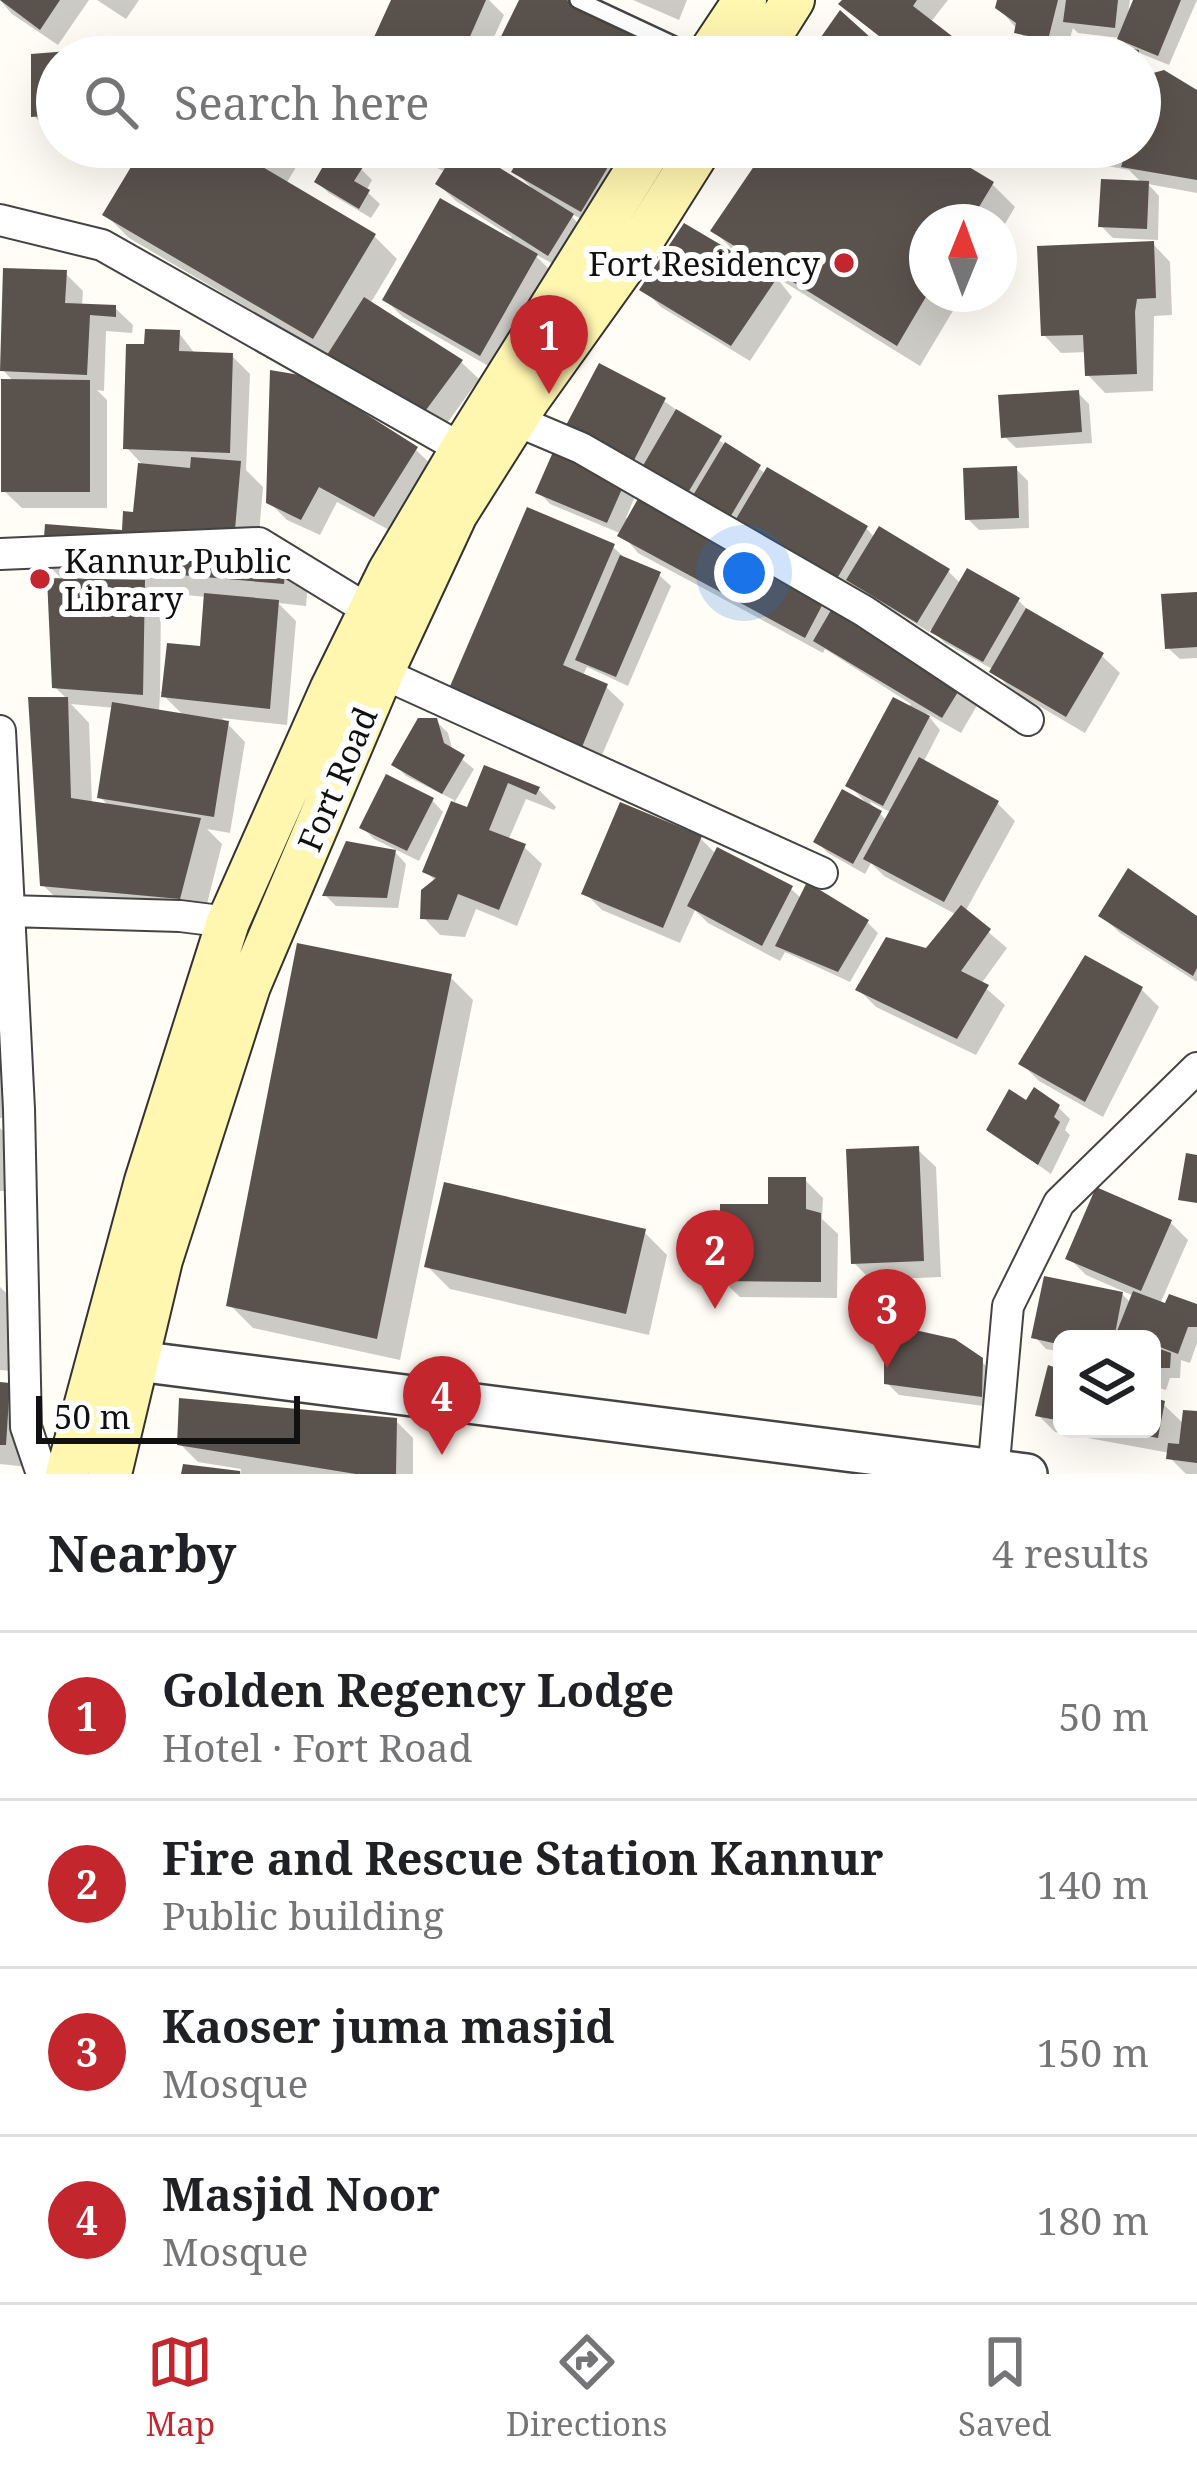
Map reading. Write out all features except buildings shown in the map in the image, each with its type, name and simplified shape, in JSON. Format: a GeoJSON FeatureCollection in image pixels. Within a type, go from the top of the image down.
{"type":"FeatureCollection","features":[{"type":"Feature","properties":{"kind":"main road"},"geometry":{"type":"LineString","coordinates":[[718,36],[745,0]]}},
{"type":"Feature","properties":{"kind":"main road"},"geometry":{"type":"LineString","coordinates":[[770,36],[793,0]]}},
{"type":"Feature","properties":{"kind":"main road","name":"Fort Road"},"geometry":{"type":"LineString","coordinates":[[67,1474],[161,1260],[249,986],[382,673],[456,514],[630,220],[645,168]]}},
{"type":"Feature","properties":{"kind":"main road","name":"Fort Road"},"geometry":{"type":"LineString","coordinates":[[110,1474],[117,1357],[146,1181],[228,922],[370,611],[462,449],[630,220],[680,168]]}},
{"type":"Feature","properties":{"kind":"main road"},"geometry":{"type":"LineString","coordinates":[[228,922],[272,933]]}},
{"type":"Feature","properties":{"kind":"street"},"geometry":{"type":"LineString","coordinates":[[0,220],[102,245],[462,449]]}},
{"type":"Feature","properties":{"kind":"street"},"geometry":{"type":"LineString","coordinates":[[515,421],[581,448],[864,611],[1028,720]]}},
{"type":"Feature","properties":{"kind":"street"},"geometry":{"type":"LineString","coordinates":[[0,554],[259,543],[370,611]]}},
{"type":"Feature","properties":{"kind":"street"},"geometry":{"type":"LineString","coordinates":[[382,673],[822,873]]}},
{"type":"Feature","properties":{"kind":"street"},"geometry":{"type":"LineString","coordinates":[[0,731],[9,911],[10,1108],[26,1427],[42,1474]]}},
{"type":"Feature","properties":{"kind":"street"},"geometry":{"type":"LineString","coordinates":[[9,911],[228,922]]}},
{"type":"Feature","properties":{"kind":"street"},"geometry":{"type":"LineString","coordinates":[[117,1357],[1005,1472],[1008,1306],[1059,1203],[1197,1068]]}},
{"type":"Feature","properties":{"kind":"lane"},"geometry":{"type":"LineString","coordinates":[[578,0],[657,36]]}},
{"type":"Feature","properties":{"kind":"place","name":"Fort Residency"},"geometry":{"type":"Point","coordinates":[844,263]}},
{"type":"Feature","properties":{"kind":"place","name":"Golden Regency Lodge"},"geometry":{"type":"Point","coordinates":[549,394]}},
{"type":"Feature","properties":{"kind":"place","name":"Kannur Public Library"},"geometry":{"type":"Point","coordinates":[40,579]}},
{"type":"Feature","properties":{"kind":"place","name":"Fire and Rescue Station Kannur"},"geometry":{"type":"Point","coordinates":[715,1309]}},
{"type":"Feature","properties":{"kind":"place","name":"Kaoser juma masjid"},"geometry":{"type":"Point","coordinates":[887,1368]}},
{"type":"Feature","properties":{"kind":"place","name":"Masjid Noor"},"geometry":{"type":"Point","coordinates":[442,1455]}}]}
